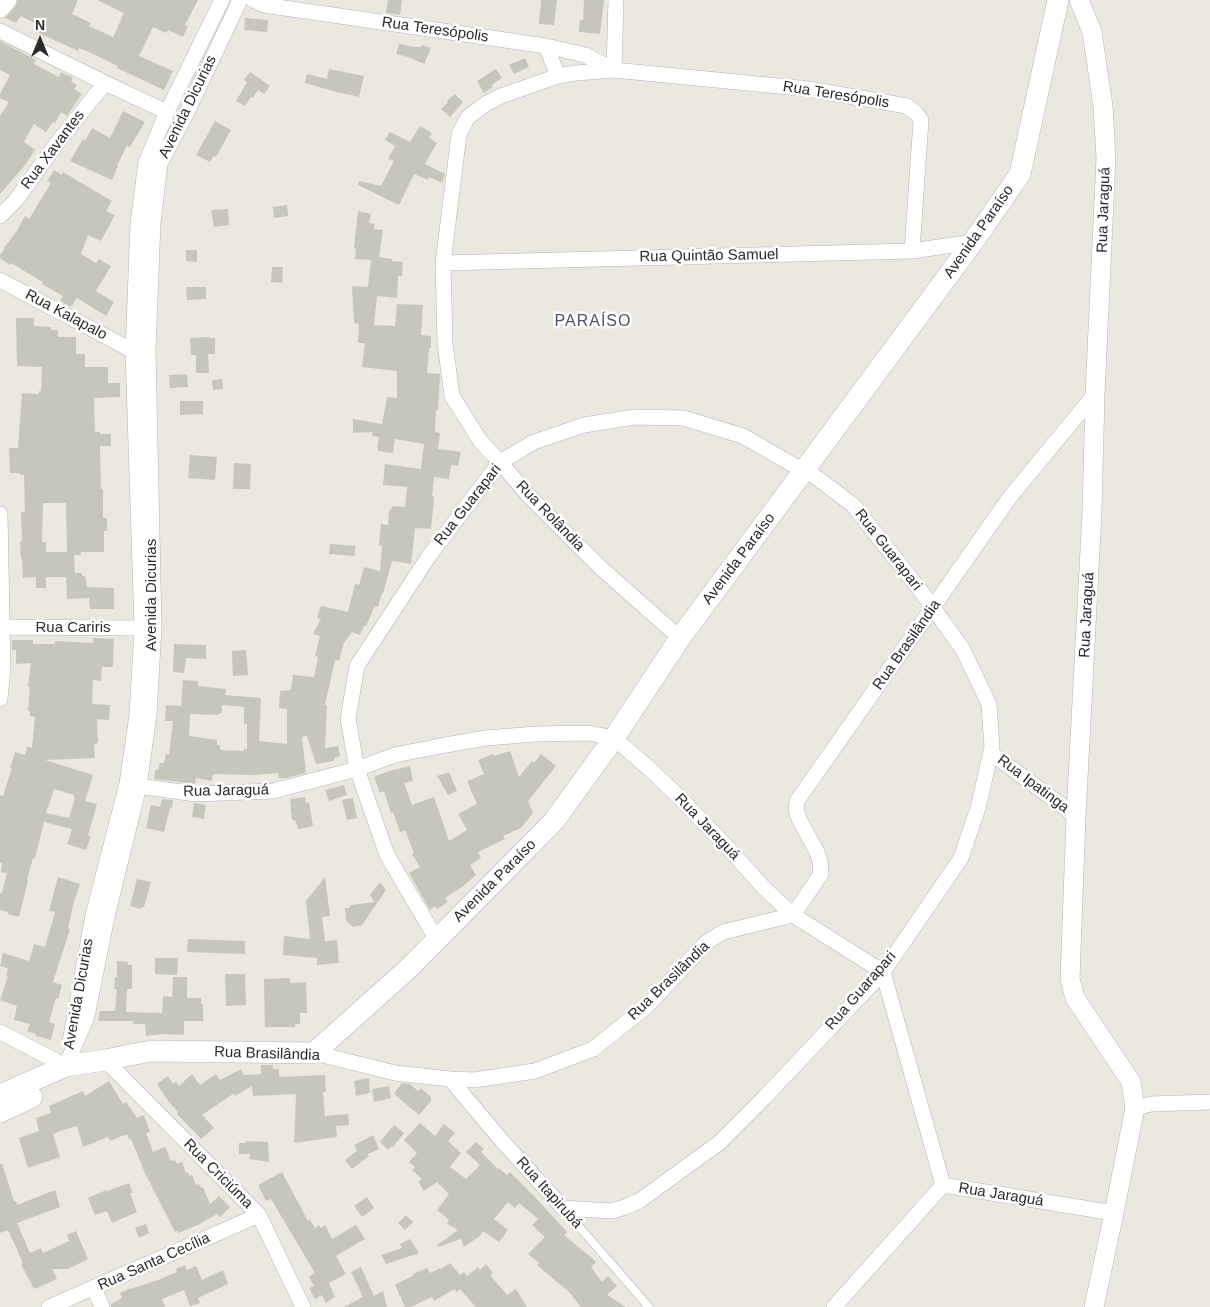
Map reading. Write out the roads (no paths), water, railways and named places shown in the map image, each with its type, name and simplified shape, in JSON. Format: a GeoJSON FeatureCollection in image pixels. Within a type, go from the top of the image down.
{"type":"FeatureCollection","features":[{"type":"Feature","properties":{"kind":"main road","name":"Avenida Paraíso"},"geometry":{"type":"LineString","coordinates":[[314,1053],[409,968],[554,821],[614,738],[680,638],[974,242],[1020,174],[1058,0]]}},
{"type":"Feature","properties":{"kind":"main road","name":"Rua Brasilândia"},"geometry":{"type":"LineString","coordinates":[[0,1095],[66,1066],[151,1051],[314,1053]]}},
{"type":"Feature","properties":{"kind":"main road"},"geometry":{"type":"LineString","coordinates":[[0,1112],[76,1077],[105,1060]]}},
{"type":"Feature","properties":{"kind":"street"},"geometry":{"type":"LineString","coordinates":[[0,8],[7,0]]}},
{"type":"Feature","properties":{"kind":"street","name":"Avenida Dicurias"},"geometry":{"type":"LineString","coordinates":[[133,785],[142,628],[133,350],[138,223],[146,162],[167,112],[222,0]]}},
{"type":"Feature","properties":{"kind":"street","name":"Avenida Dicurias"},"geometry":{"type":"LineString","coordinates":[[66,1066],[93,915],[133,785],[149,714],[154,627],[148,350],[152,222],[160,164],[240,0]]}},
{"type":"Feature","properties":{"kind":"street","name":"Rua Teresópolis"},"geometry":{"type":"LineString","coordinates":[[253,0],[264,5],[546,46],[585,55],[614,70]]}},
{"type":"Feature","properties":{"kind":"street"},"geometry":{"type":"LineString","coordinates":[[614,70],[616,0]]}},
{"type":"Feature","properties":{"kind":"street","name":"Rua Jaraguá"},"geometry":{"type":"LineString","coordinates":[[1080,0],[1092,32],[1103,106],[1106,158],[1095,394],[1092,512],[1076,816],[1070,979],[1075,998],[1131,1082],[1134,1108],[1094,1307]]}},
{"type":"Feature","properties":{"kind":"street"},"geometry":{"type":"LineString","coordinates":[[0,31],[167,112]]}},
{"type":"Feature","properties":{"kind":"street"},"geometry":{"type":"LineString","coordinates":[[546,46],[558,76]]}},
{"type":"Feature","properties":{"kind":"street","name":"Rua Teresópolis"},"geometry":{"type":"LineString","coordinates":[[452,195],[459,134],[468,117],[487,103],[502,96],[558,76],[576,72],[614,70],[809,89],[908,106],[921,120],[912,251]]}},
{"type":"Feature","properties":{"kind":"street","name":"Rua Xavantes"},"geometry":{"type":"LineString","coordinates":[[0,216],[16,200],[57,143],[105,83]]}},
{"type":"Feature","properties":{"kind":"street","name":"Rua Rolândia"},"geometry":{"type":"LineString","coordinates":[[452,195],[443,263],[445,343],[452,396],[480,442],[528,495],[601,568],[680,638]]}},
{"type":"Feature","properties":{"kind":"street","name":"Rua Quintão Samuel"},"geometry":{"type":"LineString","coordinates":[[443,263],[912,251],[974,242]]}},
{"type":"Feature","properties":{"kind":"street","name":"Rua Kalapalo"},"geometry":{"type":"LineString","coordinates":[[0,280],[133,350]]}},
{"type":"Feature","properties":{"kind":"street","name":"Rua Brasilândia"},"geometry":{"type":"LineString","coordinates":[[314,1053],[394,1072],[450,1079],[474,1080],[535,1071],[593,1049],[646,1007],[707,942],[724,932],[793,915],[820,874],[820,860],[799,819],[796,809],[797,801],[1010,497],[1095,394]]}},
{"type":"Feature","properties":{"kind":"street","name":"Rua Guarapari"},"geometry":{"type":"LineString","coordinates":[[437,940],[387,855],[357,769],[348,719],[357,666],[429,556],[500,462],[534,442],[584,425],[635,417],[683,418],[744,436],[805,470],[853,505],[962,648],[989,704],[992,748],[978,808],[961,858],[882,972],[764,1098],[719,1143],[639,1201],[625,1207],[612,1210],[564,1208]]}},
{"type":"Feature","properties":{"kind":"street"},"geometry":{"type":"LineString","coordinates":[[0,514],[4,668],[0,699]]}},
{"type":"Feature","properties":{"kind":"street","name":"Rua Cariris"},"geometry":{"type":"LineString","coordinates":[[3,627],[142,628]]}},
{"type":"Feature","properties":{"kind":"street","name":"Rua Jaraguá"},"geometry":{"type":"LineString","coordinates":[[133,785],[196,794],[273,791],[357,769],[394,755],[486,738],[536,734],[589,733],[614,738],[679,797],[765,889],[793,915],[882,972],[943,1185],[1114,1214]]}},
{"type":"Feature","properties":{"kind":"street","name":"Rua Ipatinga"},"geometry":{"type":"LineString","coordinates":[[991,753],[1076,816]]}},
{"type":"Feature","properties":{"kind":"street"},"geometry":{"type":"LineString","coordinates":[[0,1032],[66,1066]]}},
{"type":"Feature","properties":{"kind":"street","name":"Rua Criciúma"},"geometry":{"type":"LineString","coordinates":[[105,1060],[259,1215],[303,1307]]}},
{"type":"Feature","properties":{"kind":"street","name":"Rua Itapirubá"},"geometry":{"type":"LineString","coordinates":[[450,1079],[503,1142],[564,1208]]}},
{"type":"Feature","properties":{"kind":"street"},"geometry":{"type":"LineString","coordinates":[[1134,1108],[1152,1104],[1210,1102]]}},
{"type":"Feature","properties":{"kind":"street"},"geometry":{"type":"LineString","coordinates":[[834,1307],[943,1185]]}},
{"type":"Feature","properties":{"kind":"street","name":"Rua Santa Cecília"},"geometry":{"type":"LineString","coordinates":[[49,1307],[259,1215]]}},
{"type":"Feature","properties":{"kind":"street"},"geometry":{"type":"LineString","coordinates":[[94,1288],[102,1307]]}},
{"type":"Feature","properties":{"kind":"lane","name":"Rua Itapirubá"},"geometry":{"type":"LineString","coordinates":[[564,1208],[649,1307]]}},
{"type":"Feature","properties":{"kind":"district","name":"PARAÍSO"},"geometry":{"type":"Point","coordinates":[593,322]}}]}
